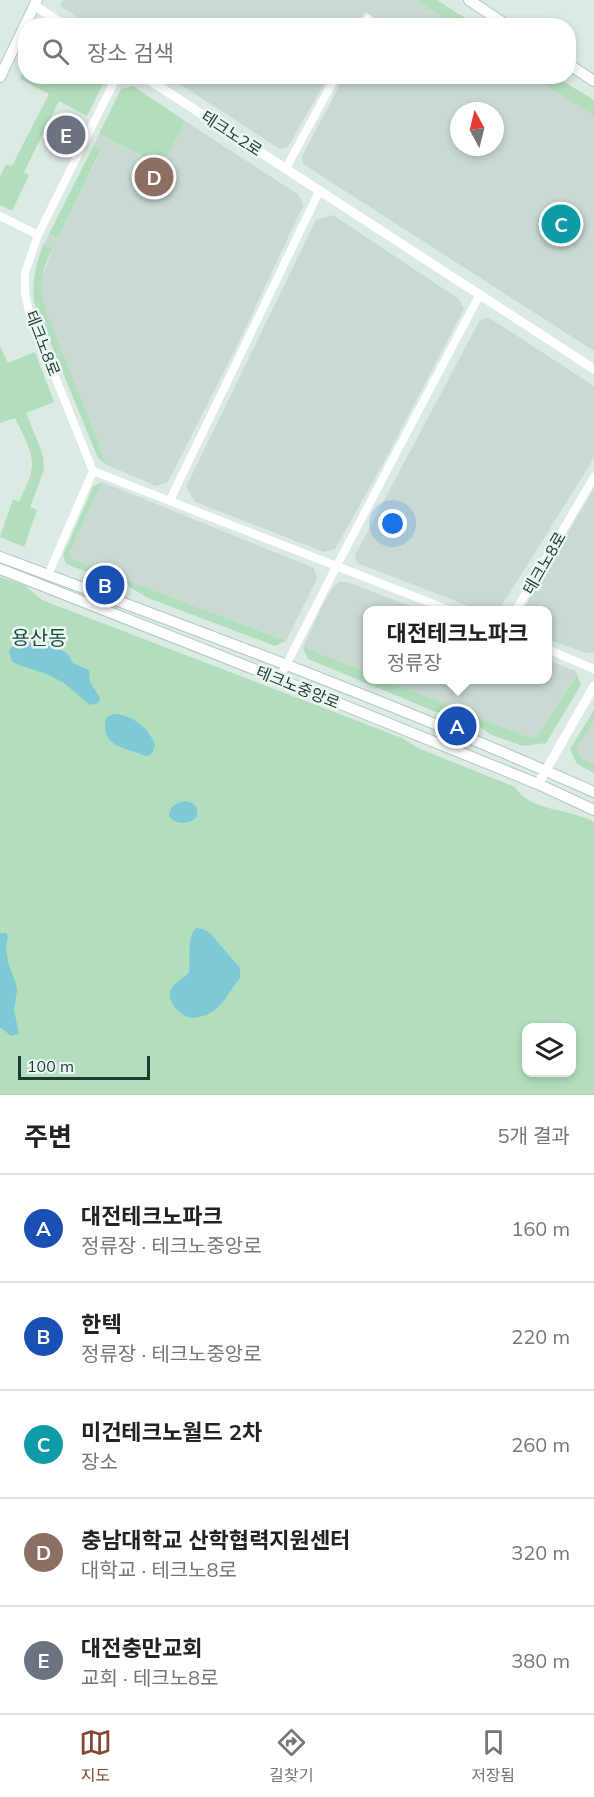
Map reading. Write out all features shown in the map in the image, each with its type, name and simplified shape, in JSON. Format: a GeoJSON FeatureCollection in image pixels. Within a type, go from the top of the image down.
{"type":"FeatureCollection","features":[{"type":"Feature","properties":{"kind":"main road"},"geometry":{"type":"LineString","coordinates":[[469,0],[496,18]]}},
{"type":"Feature","properties":{"kind":"main road"},"geometry":{"type":"LineString","coordinates":[[25,18],[32,2]]}},
{"type":"Feature","properties":{"kind":"main road"},"geometry":{"type":"LineString","coordinates":[[0,77],[18,35]]}},
{"type":"Feature","properties":{"kind":"main road"},"geometry":{"type":"LineString","coordinates":[[576,69],[594,81]]}},
{"type":"Feature","properties":{"kind":"main road","name":"테크노중앙로"},"geometry":{"type":"LineString","coordinates":[[0,557],[287,664],[594,792]]}},
{"type":"Feature","properties":{"kind":"main road","name":"테크노중앙로"},"geometry":{"type":"LineString","coordinates":[[0,569],[538,784],[594,810]]}},
{"type":"Feature","properties":{"kind":"street"},"geometry":{"type":"LineString","coordinates":[[32,2],[54,18]]}},
{"type":"Feature","properties":{"kind":"street","name":"테크노8로"},"geometry":{"type":"LineString","coordinates":[[93,471],[29,312],[25,293],[25,273],[38,235],[113,84]]}},
{"type":"Feature","properties":{"kind":"street","name":"테크노2로"},"geometry":{"type":"LineString","coordinates":[[156,84],[594,369]]}},
{"type":"Feature","properties":{"kind":"street"},"geometry":{"type":"LineString","coordinates":[[286,168],[332,84]]}},
{"type":"Feature","properties":{"kind":"street"},"geometry":{"type":"LineString","coordinates":[[170,500],[320,190]]}},
{"type":"Feature","properties":{"kind":"street"},"geometry":{"type":"LineString","coordinates":[[0,216],[38,235]]}},
{"type":"Feature","properties":{"kind":"street"},"geometry":{"type":"LineString","coordinates":[[279,680],[480,294]]}},
{"type":"Feature","properties":{"kind":"street"},"geometry":{"type":"LineString","coordinates":[[48,574],[93,471],[438,606]]}},
{"type":"Feature","properties":{"kind":"street","name":"테크노8로"},"geometry":{"type":"LineString","coordinates":[[518,606],[594,477]]}},
{"type":"Feature","properties":{"kind":"street"},"geometry":{"type":"LineString","coordinates":[[552,651],[594,669]]}},
{"type":"Feature","properties":{"kind":"street"},"geometry":{"type":"LineString","coordinates":[[538,784],[594,686]]}},
{"type":"Feature","properties":{"kind":"shaded area"},"geometry":{"type":"Polygon","coordinates":[[[63,0],[416,0],[443,18],[375,18],[365,12],[361,18],[79,18],[60,6],[63,0]]]}},
{"type":"Feature","properties":{"kind":"shaded area"},"geometry":{"type":"Polygon","coordinates":[[[180,84],[324,84],[288,147],[280,149],[180,84]]]}},
{"type":"Feature","properties":{"kind":"shaded area"},"geometry":{"type":"Polygon","coordinates":[[[340,84],[544,84],[594,116],[594,351],[303,164],[302,156],[340,84]]]}},
{"type":"Feature","properties":{"kind":"shaded area"},"geometry":{"type":"Polygon","coordinates":[[[185,121],[299,195],[303,206],[240,340],[168,482],[156,486],[107,465],[44,306],[41,292],[42,276],[53,249],[44,244],[49,234],[58,238],[101,150],[94,145],[99,134],[161,166],[185,121]]]}},
{"type":"Feature","properties":{"kind":"shaded area"},"geometry":{"type":"Polygon","coordinates":[[[333,215],[459,299],[464,309],[384,462],[335,549],[324,552],[195,502],[186,487],[316,220],[333,215]]]}},
{"type":"Feature","properties":{"kind":"shaded area"},"geometry":{"type":"Polygon","coordinates":[[[488,317],[594,386],[594,458],[502,606],[469,606],[357,563],[355,555],[480,320],[488,317]]]}},
{"type":"Feature","properties":{"kind":"shaded area"},"geometry":{"type":"Polygon","coordinates":[[[102,482],[314,568],[317,579],[286,641],[71,559],[69,554],[102,482]]]}},
{"type":"Feature","properties":{"kind":"shaded area"},"geometry":{"type":"Polygon","coordinates":[[[594,488],[594,652],[586,653],[552,641],[552,606],[525,606],[594,488]]]}},
{"type":"Feature","properties":{"kind":"shaded area"},"geometry":{"type":"Polygon","coordinates":[[[339,582],[347,582],[410,606],[363,606],[363,670],[303,647],[333,587],[339,582]]]}},
{"type":"Feature","properties":{"kind":"shaded area"},"geometry":{"type":"Polygon","coordinates":[[[552,662],[576,671],[577,674],[538,736],[530,738],[395,684],[552,684],[552,662]]]}},
{"type":"Feature","properties":{"kind":"shaded area"},"geometry":{"type":"Polygon","coordinates":[[[594,721],[594,764],[580,757],[577,748],[594,721]]]}},
{"type":"Feature","properties":{"kind":"green space"},"geometry":{"type":"Polygon","coordinates":[[[416,0],[437,0],[465,18],[443,18],[416,0]]]}},
{"type":"Feature","properties":{"kind":"green space"},"geometry":{"type":"Polygon","coordinates":[[[30,84],[103,84],[87,116],[59,101],[24,172],[29,175],[12,211],[0,205],[0,177],[6,164],[12,166],[49,94],[30,84]]]}},
{"type":"Feature","properties":{"kind":"green space"},"geometry":{"type":"Polygon","coordinates":[[[544,84],[568,84],[594,100],[594,116],[544,84]]]}},
{"type":"Feature","properties":{"kind":"green space"},"geometry":{"type":"Polygon","coordinates":[[[133,86],[185,121],[162,166],[99,134],[121,89],[133,86]]]}},
{"type":"Feature","properties":{"kind":"green space"},"geometry":{"type":"Polygon","coordinates":[[[94,145],[101,149],[58,238],[49,234],[94,145]]]}},
{"type":"Feature","properties":{"kind":"green space"},"geometry":{"type":"Polygon","coordinates":[[[44,244],[53,249],[42,276],[44,305],[107,465],[98,458],[35,305],[33,289],[35,274],[44,244]]]}},
{"type":"Feature","properties":{"kind":"green space"},"geometry":{"type":"Polygon","coordinates":[[[0,346],[8,363],[35,352],[54,402],[26,413],[41,450],[44,470],[30,507],[37,510],[24,547],[0,537],[13,499],[19,502],[31,474],[32,458],[15,418],[0,423],[0,346]]]}},
{"type":"Feature","properties":{"kind":"green space"},"geometry":{"type":"Polygon","coordinates":[[[102,482],[69,554],[71,559],[286,641],[275,646],[148,598],[106,577],[66,564],[63,555],[93,487],[102,482]]]}},
{"type":"Feature","properties":{"kind":"green space"},"geometry":{"type":"Polygon","coordinates":[[[0,577],[24,585],[42,600],[402,738],[418,748],[515,787],[530,801],[594,822],[594,1095],[0,1095],[0,577]]]}},
{"type":"Feature","properties":{"kind":"green space"},"geometry":{"type":"Polygon","coordinates":[[[303,647],[363,670],[363,682],[308,659],[303,647]]]}},
{"type":"Feature","properties":{"kind":"green space"},"geometry":{"type":"Polygon","coordinates":[[[577,674],[581,685],[546,743],[523,746],[492,735],[477,725],[436,712],[368,684],[395,684],[530,738],[538,736],[577,674]]]}},
{"type":"Feature","properties":{"kind":"green space"},"geometry":{"type":"Polygon","coordinates":[[[594,710],[594,721],[577,748],[580,757],[594,764],[594,773],[577,764],[570,749],[594,710]]]}},
{"type":"Feature","properties":{"kind":"water"},"geometry":{"type":"Polygon","coordinates":[[[20,641],[53,646],[67,653],[73,663],[89,670],[90,682],[100,698],[98,703],[90,705],[64,683],[12,661],[9,651],[20,641]]]}},
{"type":"Feature","properties":{"kind":"water"},"geometry":{"type":"Polygon","coordinates":[[[113,714],[132,719],[148,732],[155,744],[151,754],[145,756],[124,749],[109,739],[105,727],[106,718],[113,714]]]}},
{"type":"Feature","properties":{"kind":"water"},"geometry":{"type":"Polygon","coordinates":[[[186,801],[196,806],[196,818],[182,823],[169,817],[173,806],[186,801]]]}},
{"type":"Feature","properties":{"kind":"water"},"geometry":{"type":"Polygon","coordinates":[[[196,928],[210,933],[240,968],[240,978],[217,1008],[206,1015],[192,1018],[176,1009],[171,1001],[170,992],[173,986],[189,972],[190,943],[196,928]]]}},
{"type":"Feature","properties":{"kind":"water"},"geometry":{"type":"Polygon","coordinates":[[[0,933],[6,933],[8,937],[6,946],[8,963],[17,991],[14,1010],[19,1034],[11,1036],[0,1027],[0,933]]]}},
{"type":"Feature","properties":{"kind":"place","name":"대전충만교회"},"geometry":{"type":"Point","coordinates":[66,135]}},
{"type":"Feature","properties":{"kind":"place","name":"충남대학교 산학협력지원센터"},"geometry":{"type":"Point","coordinates":[154,177]}},
{"type":"Feature","properties":{"kind":"place","name":"미건테크노월드 2차"},"geometry":{"type":"Point","coordinates":[561,224]}},
{"type":"Feature","properties":{"kind":"place","name":"한텍"},"geometry":{"type":"Point","coordinates":[105,585]}},
{"type":"Feature","properties":{"kind":"place","name":"대전테크노파크"},"geometry":{"type":"Point","coordinates":[457,726]}},
{"type":"Feature","properties":{"kind":"district","name":"용산동"},"geometry":{"type":"Point","coordinates":[39,637]}}]}
